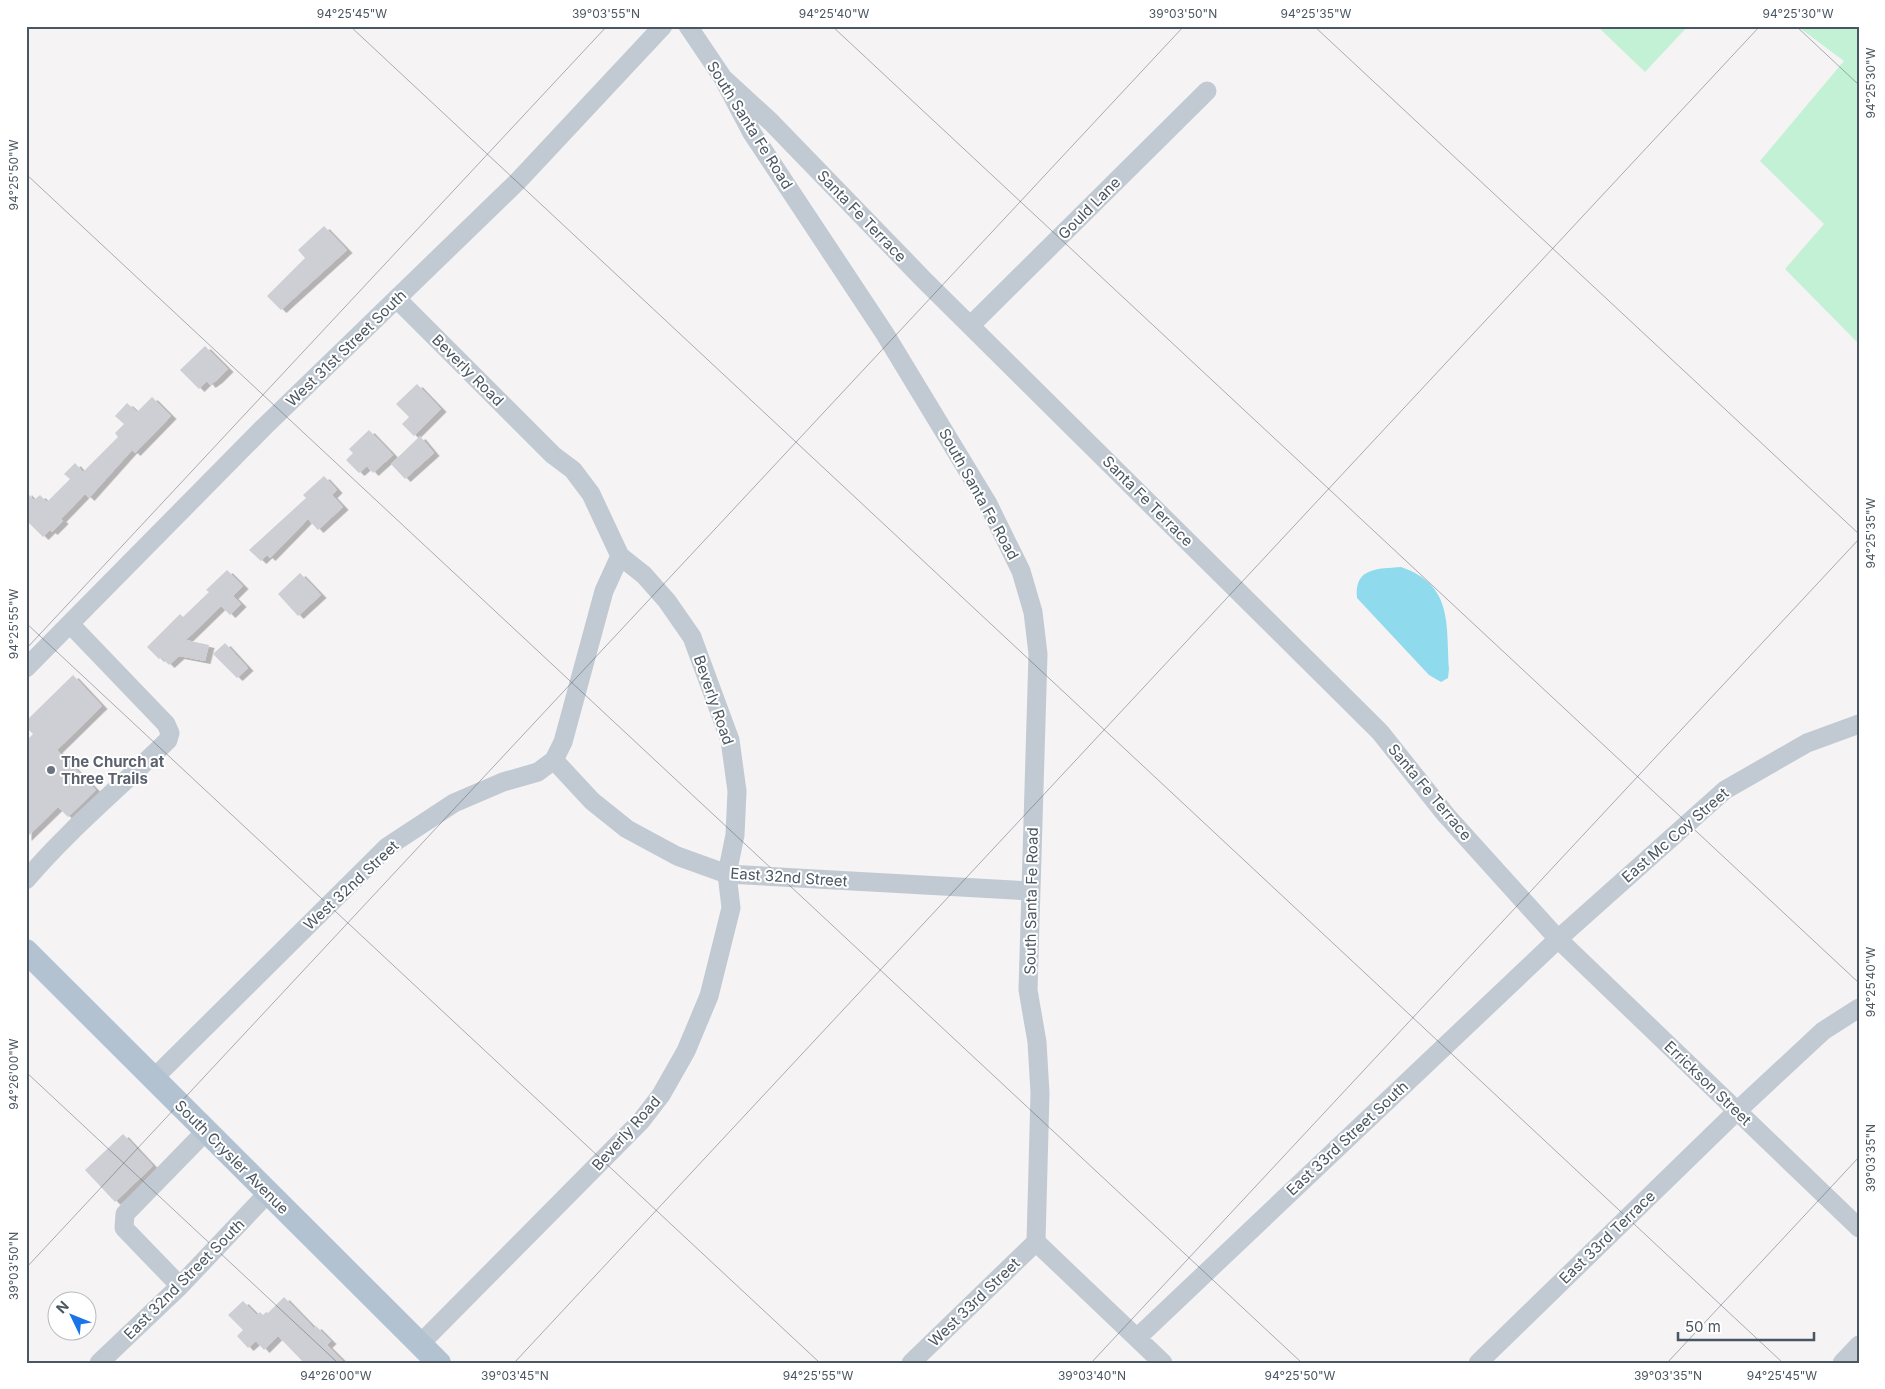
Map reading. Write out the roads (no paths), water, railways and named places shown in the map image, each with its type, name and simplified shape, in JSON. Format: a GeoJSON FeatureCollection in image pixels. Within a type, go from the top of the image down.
{"type":"FeatureCollection","features":[{"type":"Feature","properties":{"kind":"main road","name":"South Crysler Avenue"},"geometry":{"type":"LineString","coordinates":[[26,951],[439,1363]]}},
{"type":"Feature","properties":{"kind":"street","name":"West 31st Street South"},"geometry":{"type":"LineString","coordinates":[[26,668],[264,427],[518,182],[663,26]]}},
{"type":"Feature","properties":{"kind":"street","name":"South Santa Fe Road"},"geometry":{"type":"LineString","coordinates":[[688,26],[724,78],[752,133],[884,334],[972,479],[1021,571],[1033,612],[1038,654],[1028,990],[1037,1042],[1040,1093],[1036,1242]]}},
{"type":"Feature","properties":{"kind":"street","name":"Santa Fe Terrace"},"geometry":{"type":"LineString","coordinates":[[724,78],[771,122],[923,279],[1380,732],[1446,815],[1558,939]]}},
{"type":"Feature","properties":{"kind":"street","name":"Gould Lane"},"geometry":{"type":"LineString","coordinates":[[971,325],[1207,91]]}},
{"type":"Feature","properties":{"kind":"street","name":"Beverly Road"},"geometry":{"type":"LineString","coordinates":[[397,299],[553,455],[573,470],[591,494],[620,556],[650,582],[692,637],[730,740],[737,791],[735,835],[727,874],[731,908],[709,996],[686,1051],[662,1095],[641,1121],[420,1344]]}},
{"type":"Feature","properties":{"kind":"street"},"geometry":{"type":"LineString","coordinates":[[554,760],[563,742],[604,591],[620,556]]}},
{"type":"Feature","properties":{"kind":"street"},"geometry":{"type":"LineString","coordinates":[[26,880],[50,852],[125,783],[168,740],[170,732],[166,724],[70,624]]}},
{"type":"Feature","properties":{"kind":"street","name":"East Mc Coy Street"},"geometry":{"type":"LineString","coordinates":[[1558,939],[1725,790],[1807,744],[1859,724]]}},
{"type":"Feature","properties":{"kind":"street","name":"East 32nd Street"},"geometry":{"type":"LineString","coordinates":[[554,760],[592,801],[627,829],[676,856],[727,874],[1030,891]]}},
{"type":"Feature","properties":{"kind":"street","name":"West 32nd Street"},"geometry":{"type":"LineString","coordinates":[[154,1078],[387,847],[454,803],[503,782],[538,772],[554,760]]}},
{"type":"Feature","properties":{"kind":"street","name":"Errickson Street"},"geometry":{"type":"LineString","coordinates":[[1558,939],[1859,1228]]}},
{"type":"Feature","properties":{"kind":"street","name":"East 33rd Street South"},"geometry":{"type":"LineString","coordinates":[[1137,1338],[1558,939]]}},
{"type":"Feature","properties":{"kind":"street","name":"East 33rd Terrace"},"geometry":{"type":"LineString","coordinates":[[1478,1363],[1737,1110],[1823,1031],[1859,1008]]}},
{"type":"Feature","properties":{"kind":"street"},"geometry":{"type":"LineString","coordinates":[[180,1286],[124,1228],[125,1214],[206,1131]]}},
{"type":"Feature","properties":{"kind":"street","name":"East 32nd Street South"},"geometry":{"type":"LineString","coordinates":[[99,1363],[180,1286],[268,1193]]}},
{"type":"Feature","properties":{"kind":"street"},"geometry":{"type":"LineString","coordinates":[[1036,1242],[1163,1363]]}},
{"type":"Feature","properties":{"kind":"street","name":"West 33rd Street"},"geometry":{"type":"LineString","coordinates":[[911,1363],[1036,1242]]}},
{"type":"Feature","properties":{"kind":"street"},"geometry":{"type":"LineString","coordinates":[[1842,1363],[1859,1345]]}},
{"type":"Feature","properties":{"kind":"water"},"geometry":{"type":"Polygon","coordinates":[[[1401,567],[1418,575],[1430,584],[1438,595],[1443,608],[1448,636],[1449,669],[1448,678],[1441,682],[1429,675],[1357,598],[1359,580],[1364,575],[1384,568],[1401,567]]]}},
{"type":"Feature","properties":{"kind":"place","name":"The Church at Three Trails"},"geometry":{"type":"Point","coordinates":[51,770]}}]}
